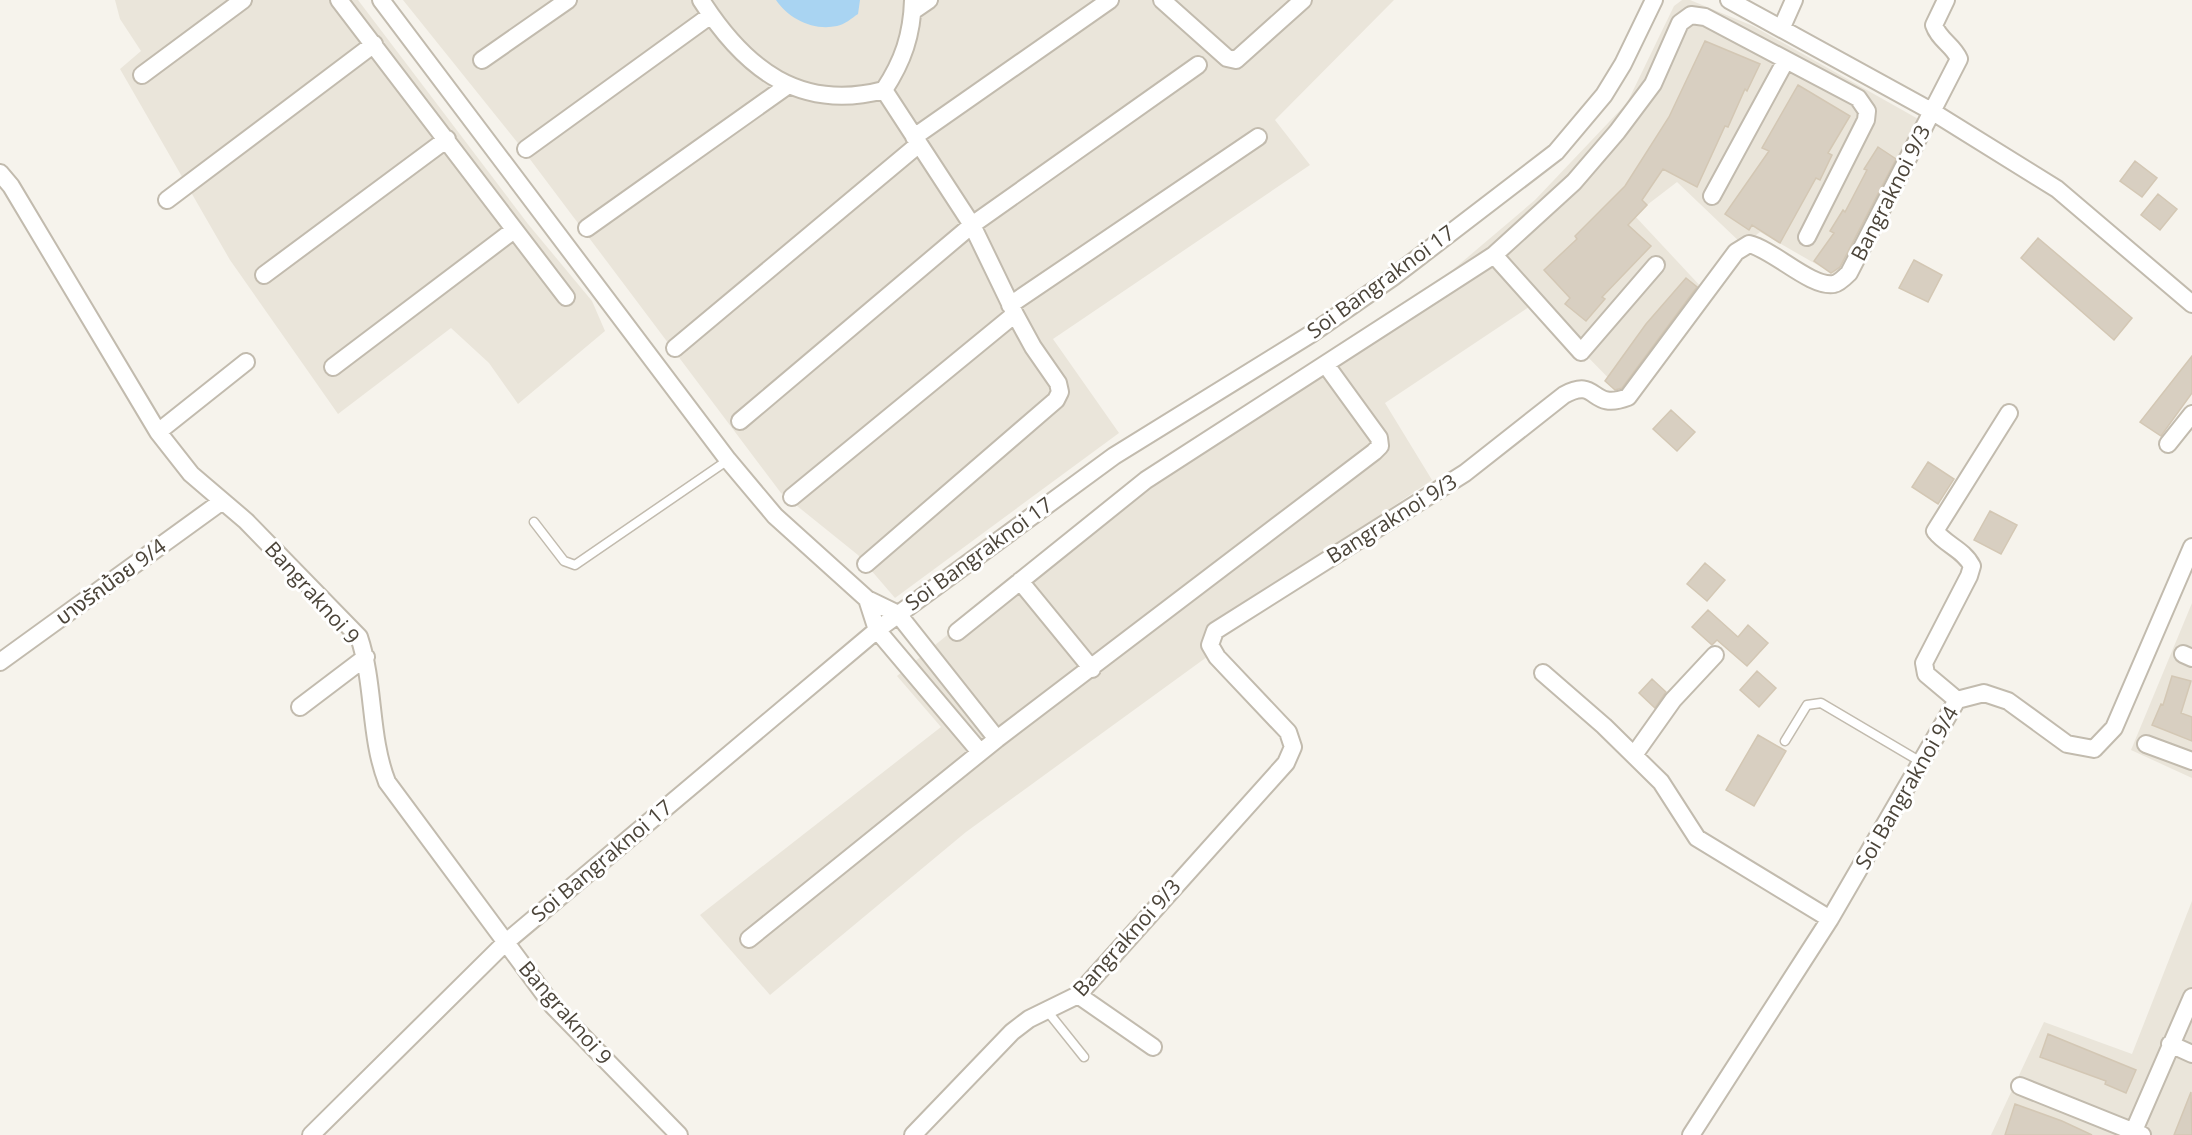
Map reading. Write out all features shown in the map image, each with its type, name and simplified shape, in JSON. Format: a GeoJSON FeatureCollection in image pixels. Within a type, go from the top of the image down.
{"type":"FeatureCollection","features":[{"type":"Feature","properties":{"kind":"street"},"geometry":{"type":"LineString","coordinates":[[142,75],[243,0]]}},
{"type":"Feature","properties":{"kind":"street"},"geometry":{"type":"LineString","coordinates":[[339,0],[566,297]]}},
{"type":"Feature","properties":{"kind":"street"},"geometry":{"type":"LineString","coordinates":[[381,0],[728,460],[775,516],[867,599],[898,614],[997,739]]}},
{"type":"Feature","properties":{"kind":"street"},"geometry":{"type":"LineString","coordinates":[[482,60],[568,0]]}},
{"type":"Feature","properties":{"kind":"street"},"geometry":{"type":"LineString","coordinates":[[701,0],[741,51],[766,74],[787,86],[831,97],[857,97],[884,90],[903,57],[909,40],[913,6],[929,0]]}},
{"type":"Feature","properties":{"kind":"street"},"geometry":{"type":"LineString","coordinates":[[675,348],[916,141],[1110,0]]}},
{"type":"Feature","properties":{"kind":"street"},"geometry":{"type":"LineString","coordinates":[[1162,0],[1227,58],[1236,60],[1303,0]]}},
{"type":"Feature","properties":{"kind":"street","name":"Soi Bangraknoi 17"},"geometry":{"type":"LineString","coordinates":[[311,1135],[505,943],[898,614],[1114,456],[1311,334],[1384,283],[1556,152],[1604,95],[1628,54],[1654,0]]}},
{"type":"Feature","properties":{"kind":"street"},"geometry":{"type":"LineString","coordinates":[[1729,0],[1782,27],[1933,112],[2057,189],[2192,304]]}},
{"type":"Feature","properties":{"kind":"street"},"geometry":{"type":"LineString","coordinates":[[1782,27],[1794,0]]}},
{"type":"Feature","properties":{"kind":"street","name":"Bangraknoi 9/3"},"geometry":{"type":"LineString","coordinates":[[913,1135],[1012,1032],[1029,1019],[1048,1012],[1078,995],[1286,763],[1293,747],[1288,732],[1216,657],[1210,645],[1215,631],[1465,473],[1563,395],[1577,388],[1590,390],[1599,399],[1612,403],[1628,397],[1736,252],[1749,244],[1764,248],[1819,283],[1835,284],[1849,273],[1959,59],[1955,50],[1938,35],[1934,25],[1946,0]]}},
{"type":"Feature","properties":{"kind":"street"},"geometry":{"type":"LineString","coordinates":[[526,149],[711,15]]}},
{"type":"Feature","properties":{"kind":"street"},"geometry":{"type":"LineString","coordinates":[[957,632],[1146,480],[1494,255],[1574,182],[1617,132],[1653,84],[1680,23],[1691,15],[1705,17],[1785,62],[1858,98],[1867,111],[1866,120],[1807,237]]}},
{"type":"Feature","properties":{"kind":"street"},"geometry":{"type":"LineString","coordinates":[[167,200],[374,44]]}},
{"type":"Feature","properties":{"kind":"street"},"geometry":{"type":"LineString","coordinates":[[1712,196],[1785,62]]}},
{"type":"Feature","properties":{"kind":"street"},"geometry":{"type":"LineString","coordinates":[[740,421],[972,225],[1198,65]]}},
{"type":"Feature","properties":{"kind":"street"},"geometry":{"type":"LineString","coordinates":[[586,228],[787,86]]}},
{"type":"Feature","properties":{"kind":"street"},"geometry":{"type":"LineString","coordinates":[[866,564],[1059,396],[1058,383],[1033,347],[1012,309],[972,225],[884,90]]}},
{"type":"Feature","properties":{"kind":"street"},"geometry":{"type":"LineString","coordinates":[[792,497],[1012,309],[1258,137]]}},
{"type":"Feature","properties":{"kind":"street"},"geometry":{"type":"LineString","coordinates":[[264,275],[447,139]]}},
{"type":"Feature","properties":{"kind":"street","name":"Bangraknoi 9"},"geometry":{"type":"LineString","coordinates":[[0,173],[11,186],[158,432],[191,474],[246,521],[359,637],[366,657],[372,696],[377,757],[387,782],[505,943],[569,1024],[679,1135]]}},
{"type":"Feature","properties":{"kind":"street"},"geometry":{"type":"LineString","coordinates":[[333,367],[514,230]]}},
{"type":"Feature","properties":{"kind":"street"},"geometry":{"type":"LineString","coordinates":[[1494,255],[1581,352],[1656,265]]}},
{"type":"Feature","properties":{"kind":"street"},"geometry":{"type":"LineString","coordinates":[[158,432],[246,362]]}},
{"type":"Feature","properties":{"kind":"street"},"geometry":{"type":"LineString","coordinates":[[749,939],[997,739],[1092,669],[1380,446],[1379,438],[1326,365]]}},
{"type":"Feature","properties":{"kind":"street"},"geometry":{"type":"LineString","coordinates":[[1957,700],[1926,674],[1924,663],[1972,566],[1967,557],[1935,531],[2009,413]]}},
{"type":"Feature","properties":{"kind":"street"},"geometry":{"type":"LineString","coordinates":[[2168,444],[2192,414]]}},
{"type":"Feature","properties":{"kind":"street","name":"บางรักน้อย 9/4"},"geometry":{"type":"LineString","coordinates":[[0,662],[221,502]]}},
{"type":"Feature","properties":{"kind":"street","name":"Soi Bangraknoi 9/4"},"geometry":{"type":"LineString","coordinates":[[1690,1135],[1830,920],[1957,700],[1984,693],[2008,701],[2067,744],[2094,749],[2114,728],[2192,547]]}},
{"type":"Feature","properties":{"kind":"street"},"geometry":{"type":"LineString","coordinates":[[1020,581],[1092,669]]}},
{"type":"Feature","properties":{"kind":"street"},"geometry":{"type":"LineString","coordinates":[[867,599],[878,630],[980,753]]}},
{"type":"Feature","properties":{"kind":"street"},"geometry":{"type":"LineString","coordinates":[[1634,755],[1673,700],[1715,655]]}},
{"type":"Feature","properties":{"kind":"street"},"geometry":{"type":"LineString","coordinates":[[300,707],[366,657]]}},
{"type":"Feature","properties":{"kind":"street"},"geometry":{"type":"LineString","coordinates":[[1543,673],[1661,782],[1697,838],[1830,920]]}},
{"type":"Feature","properties":{"kind":"street"},"geometry":{"type":"LineString","coordinates":[[2146,744],[2192,761]]}},
{"type":"Feature","properties":{"kind":"street"},"geometry":{"type":"LineString","coordinates":[[1078,995],[1153,1047]]}},
{"type":"Feature","properties":{"kind":"street"},"geometry":{"type":"LineString","coordinates":[[2020,1086],[2136,1134],[2170,1044],[2192,997]]}},
{"type":"Feature","properties":{"kind":"street"},"geometry":{"type":"LineString","coordinates":[[2170,1044],[2192,1054]]}},
{"type":"Feature","properties":{"kind":"lane"},"geometry":{"type":"LineString","coordinates":[[534,522],[564,561],[575,565],[728,460]]}},
{"type":"Feature","properties":{"kind":"lane"},"geometry":{"type":"LineString","coordinates":[[1785,741],[1807,705],[1821,703],[1922,762]]}},
{"type":"Feature","properties":{"kind":"lane"},"geometry":{"type":"LineString","coordinates":[[1048,1012],[1084,1057]]}},
{"type":"Feature","properties":{"kind":"shaded area"},"geometry":{"type":"Polygon","coordinates":[[[115,0],[358,0],[528,224],[592,301],[605,331],[518,404],[489,363],[451,328],[338,414],[230,260],[120,69],[141,51],[120,19],[115,0]]]}},
{"type":"Feature","properties":{"kind":"shaded area"},"geometry":{"type":"Polygon","coordinates":[[[403,0],[1394,0],[1275,120],[1310,165],[1053,339],[1119,433],[895,598],[858,555],[781,493],[517,142],[403,0]]]}},
{"type":"Feature","properties":{"kind":"shaded area"},"geometry":{"type":"Polygon","coordinates":[[[1682,0],[1690,0],[1753,26],[1920,120],[1842,279],[1760,232],[1743,245],[1677,182],[1634,215],[1704,290],[1627,397],[1535,303],[1385,403],[1432,480],[1211,630],[1211,654],[966,832],[770,995],[700,915],[941,727],[897,676],[1134,483],[1422,296],[1535,200],[1627,103],[1674,6],[1682,0]]]}},
{"type":"Feature","properties":{"kind":"shaded area"},"geometry":{"type":"Polygon","coordinates":[[[2192,603],[2192,778],[2131,750],[2192,603]]]}},
{"type":"Feature","properties":{"kind":"shaded area"},"geometry":{"type":"Polygon","coordinates":[[[2192,901],[2192,1135],[1991,1135],[2044,1022],[2132,1054],[2192,901]]]}},
{"type":"Feature","properties":{"kind":"water"},"geometry":{"type":"Polygon","coordinates":[[[776,0],[860,0],[858,14],[837,26],[819,27],[795,18],[776,0]]]}},
{"type":"Feature","properties":{"kind":"building"},"geometry":{"type":"Polygon","coordinates":[[[1705,41],[1760,64],[1747,91],[1745,89],[1728,127],[1725,126],[1697,187],[1663,169],[1642,200],[1647,205],[1628,225],[1651,246],[1602,297],[1605,299],[1586,321],[1565,304],[1570,298],[1544,270],[1577,239],[1575,236],[1625,186],[1669,117],[1705,41]]]}},
{"type":"Feature","properties":{"kind":"building"},"geometry":{"type":"Polygon","coordinates":[[[1798,85],[1850,116],[1828,153],[1832,155],[1820,180],[1816,178],[1780,243],[1752,225],[1749,230],[1725,214],[1769,151],[1762,148],[1798,85]]]}},
{"type":"Feature","properties":{"kind":"building"},"geometry":{"type":"Polygon","coordinates":[[[1878,147],[1896,159],[1840,267],[1831,273],[1814,261],[1834,233],[1830,231],[1843,210],[1845,212],[1867,170],[1864,169],[1878,147]]]}},
{"type":"Feature","properties":{"kind":"building"},"geometry":{"type":"Polygon","coordinates":[[[2135,161],[2157,178],[2142,197],[2120,181],[2135,161]]]}},
{"type":"Feature","properties":{"kind":"building"},"geometry":{"type":"Polygon","coordinates":[[[2158,194],[2177,209],[2160,230],[2141,215],[2158,194]]]}},
{"type":"Feature","properties":{"kind":"building"},"geometry":{"type":"Polygon","coordinates":[[[2038,238],[2132,318],[2114,340],[2021,258],[2038,238]]]}},
{"type":"Feature","properties":{"kind":"building"},"geometry":{"type":"Polygon","coordinates":[[[1914,260],[1942,275],[1928,302],[1899,288],[1914,260]]]}},
{"type":"Feature","properties":{"kind":"building"},"geometry":{"type":"Polygon","coordinates":[[[1686,278],[1697,287],[1622,388],[1615,390],[1605,381],[1646,324],[1686,278]]]}},
{"type":"Feature","properties":{"kind":"building"},"geometry":{"type":"Polygon","coordinates":[[[2192,356],[2192,393],[2161,436],[2140,422],[2192,356]]]}},
{"type":"Feature","properties":{"kind":"building"},"geometry":{"type":"Polygon","coordinates":[[[1671,410],[1695,432],[1677,451],[1653,429],[1671,410]]]}},
{"type":"Feature","properties":{"kind":"building"},"geometry":{"type":"Polygon","coordinates":[[[1928,462],[1954,479],[1938,504],[1912,487],[1928,462]]]}},
{"type":"Feature","properties":{"kind":"building"},"geometry":{"type":"Polygon","coordinates":[[[1990,511],[2017,525],[2001,554],[1974,540],[1990,511]]]}},
{"type":"Feature","properties":{"kind":"building"},"geometry":{"type":"Polygon","coordinates":[[[1705,563],[1725,580],[1707,601],[1687,584],[1705,563]]]}},
{"type":"Feature","properties":{"kind":"building"},"geometry":{"type":"Polygon","coordinates":[[[1708,610],[1738,637],[1748,625],[1768,643],[1747,666],[1717,640],[1712,645],[1692,627],[1708,610]]]}},
{"type":"Feature","properties":{"kind":"building"},"geometry":{"type":"Polygon","coordinates":[[[1757,671],[1776,688],[1759,707],[1740,690],[1757,671]]]}},
{"type":"Feature","properties":{"kind":"building"},"geometry":{"type":"Polygon","coordinates":[[[2172,676],[2191,681],[2181,713],[2192,717],[2192,741],[2152,725],[2161,704],[2163,705],[2172,676]]]}},
{"type":"Feature","properties":{"kind":"building"},"geometry":{"type":"Polygon","coordinates":[[[1652,679],[1666,692],[1655,708],[1639,693],[1652,679]]]}},
{"type":"Feature","properties":{"kind":"building"},"geometry":{"type":"Polygon","coordinates":[[[1758,735],[1786,751],[1754,806],[1726,790],[1758,735]]]}},
{"type":"Feature","properties":{"kind":"building"},"geometry":{"type":"Polygon","coordinates":[[[2048,1034],[2136,1070],[2126,1093],[2105,1084],[2106,1081],[2040,1057],[2048,1034]]]}},
{"type":"Feature","properties":{"kind":"building"},"geometry":{"type":"Polygon","coordinates":[[[2191,1092],[2192,1135],[2174,1135],[2191,1092]]]}},
{"type":"Feature","properties":{"kind":"building"},"geometry":{"type":"Polygon","coordinates":[[[2015,1104],[2062,1121],[2092,1135],[2005,1135],[2015,1104]]]}}]}
